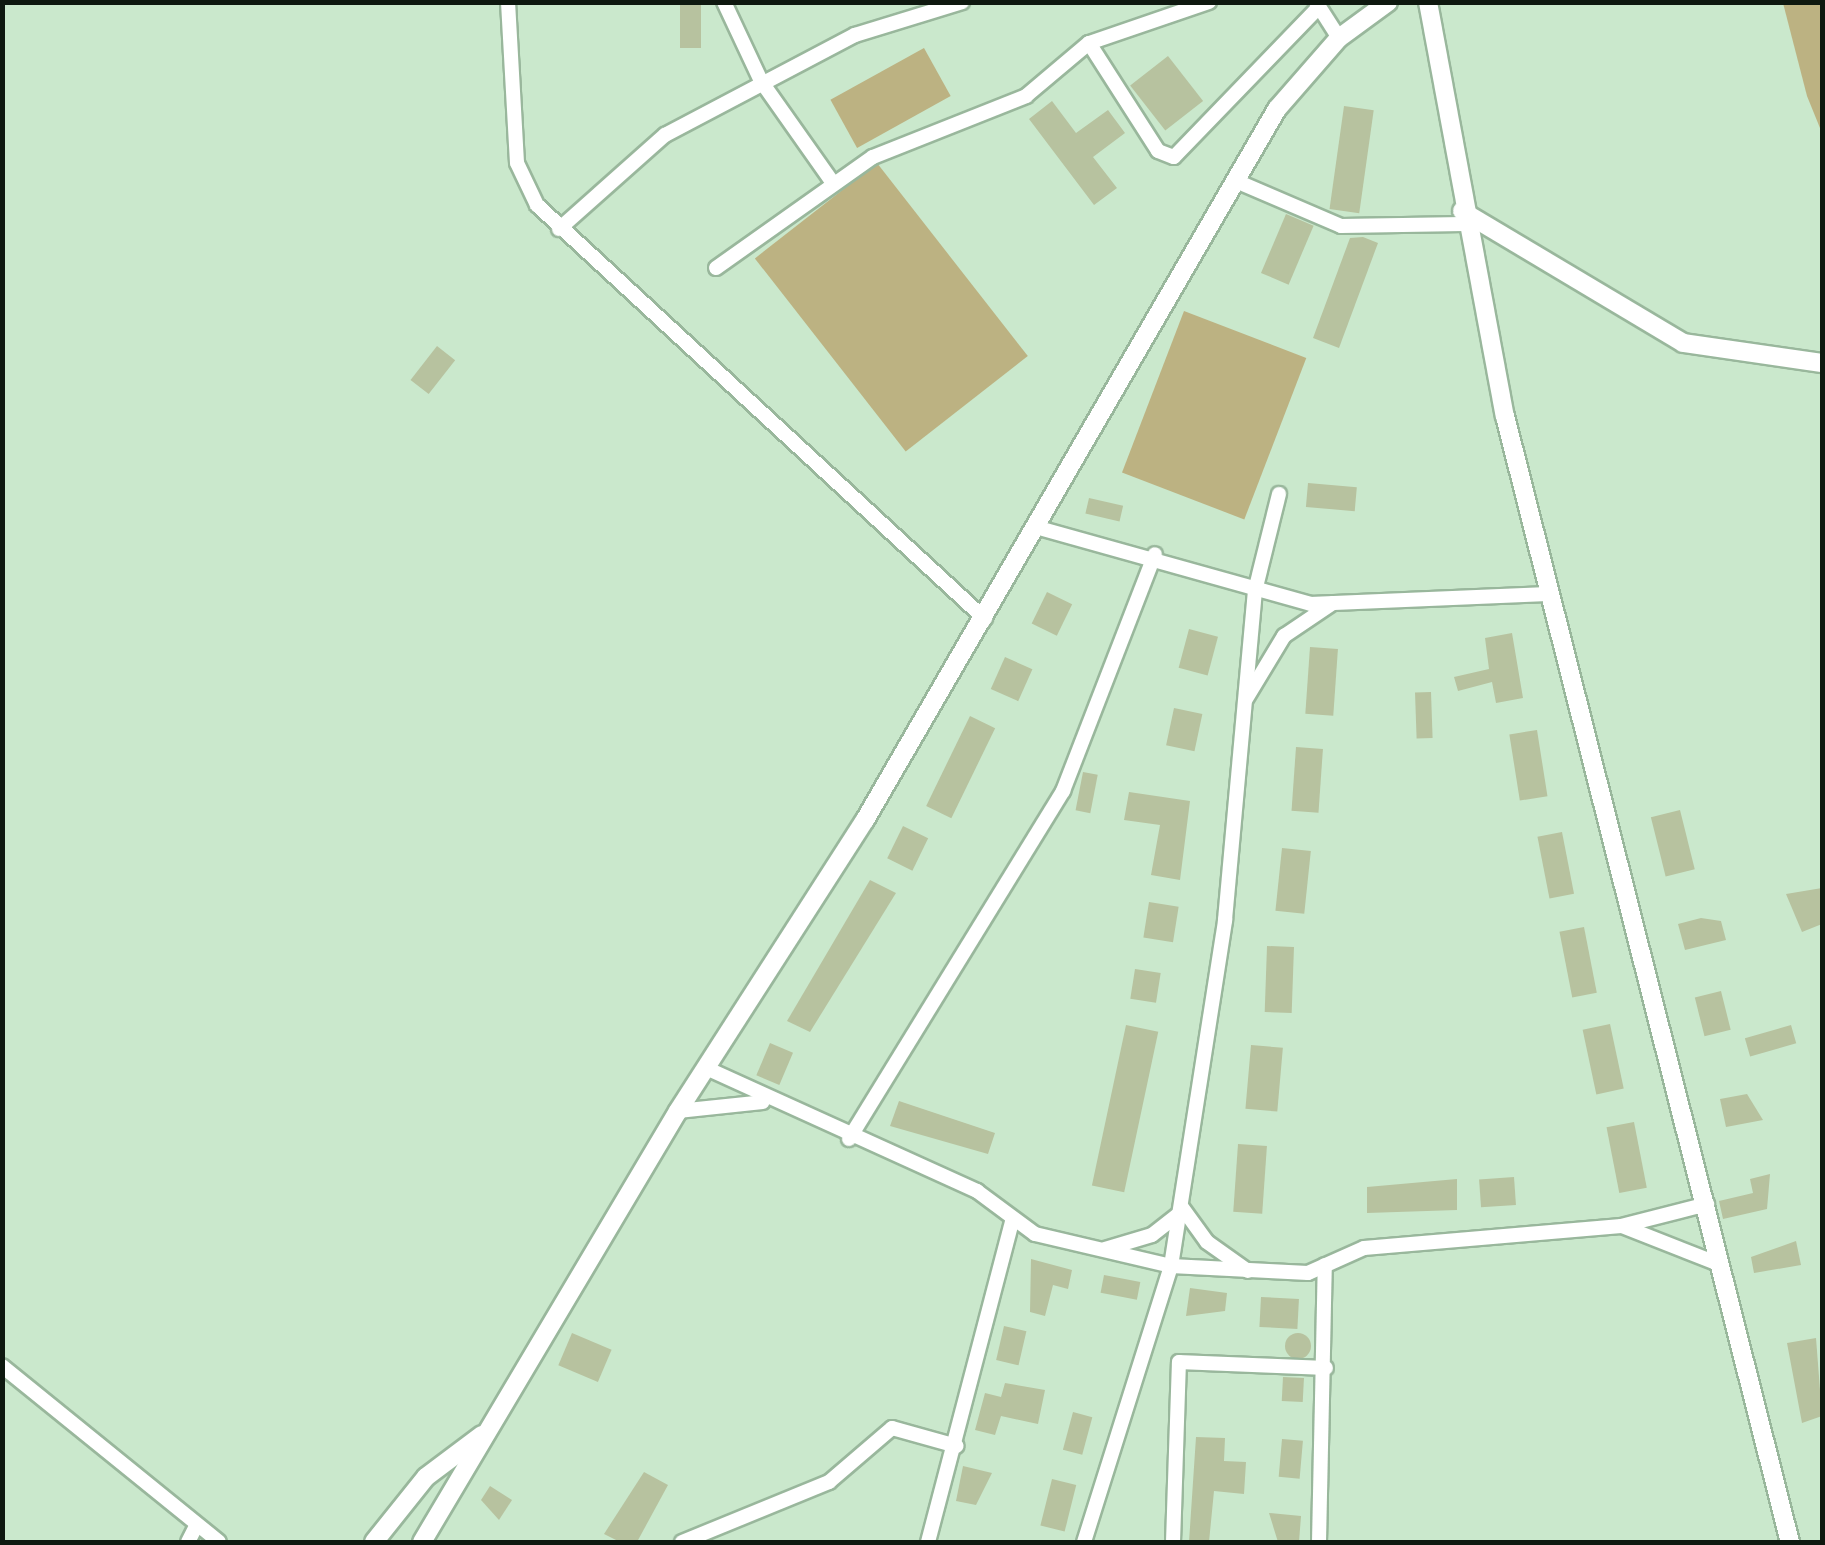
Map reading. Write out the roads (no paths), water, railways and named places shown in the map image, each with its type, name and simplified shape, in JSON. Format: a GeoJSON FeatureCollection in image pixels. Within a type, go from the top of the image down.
{"type":"FeatureCollection","features":[{"type":"Feature","properties":{"kind":"street"},"geometry":{"type":"LineString","coordinates":[[508,2],[517,163],[558,229],[984,619]]}},
{"type":"Feature","properties":{"kind":"street"},"geometry":{"type":"LineString","coordinates":[[724,2],[761,81],[832,183]]}},
{"type":"Feature","properties":{"kind":"street"},"geometry":{"type":"LineString","coordinates":[[558,229],[665,135],[761,81],[854,36],[962,2]]}},
{"type":"Feature","properties":{"kind":"street"},"geometry":{"type":"LineString","coordinates":[[716,268],[832,183],[1026,96],[1090,43],[1209,2]]}},
{"type":"Feature","properties":{"kind":"street"},"geometry":{"type":"LineString","coordinates":[[422,1542],[678,1111],[1039,528],[1277,109],[1339,38],[1388,2]]}},
{"type":"Feature","properties":{"kind":"street"},"geometry":{"type":"LineString","coordinates":[[1428,2],[1463,218],[1547,594],[1707,1204],[1790,1542]]}},
{"type":"Feature","properties":{"kind":"street"},"geometry":{"type":"LineString","coordinates":[[1090,43],[1158,150],[1174,157],[1317,4],[1339,38]]}},
{"type":"Feature","properties":{"kind":"street"},"geometry":{"type":"LineString","coordinates":[[1236,182],[1341,226],[1463,218],[1683,342],[1822,363]]}},
{"type":"Feature","properties":{"kind":"street"},"geometry":{"type":"LineString","coordinates":[[1084,1542],[1171,1266],[1225,920],[1254,592],[1279,494]]}},
{"type":"Feature","properties":{"kind":"street"},"geometry":{"type":"LineString","coordinates":[[1039,528],[1154,554],[1254,592],[1334,603],[1547,594]]}},
{"type":"Feature","properties":{"kind":"street"},"geometry":{"type":"LineString","coordinates":[[849,1139],[1063,790],[1154,554]]}},
{"type":"Feature","properties":{"kind":"street"},"geometry":{"type":"LineString","coordinates":[[1244,703],[1284,636],[1334,603]]}},
{"type":"Feature","properties":{"kind":"street"},"geometry":{"type":"LineString","coordinates":[[706,1068],[764,1102],[977,1191],[1012,1221],[1094,1251],[1171,1266],[1253,1274],[1325,1265],[1364,1248],[1621,1226],[1707,1204]]}},
{"type":"Feature","properties":{"kind":"street"},"geometry":{"type":"LineString","coordinates":[[678,1111],[764,1102]]}},
{"type":"Feature","properties":{"kind":"street"},"geometry":{"type":"LineString","coordinates":[[1094,1251],[1142,1240],[1181,1210]]}},
{"type":"Feature","properties":{"kind":"street"},"geometry":{"type":"LineString","coordinates":[[1181,1210],[1207,1242],[1253,1274]]}},
{"type":"Feature","properties":{"kind":"street"},"geometry":{"type":"LineString","coordinates":[[928,1542],[957,1446],[1012,1221]]}},
{"type":"Feature","properties":{"kind":"street"},"geometry":{"type":"LineString","coordinates":[[1621,1226],[1721,1265]]}},
{"type":"Feature","properties":{"kind":"street"},"geometry":{"type":"LineString","coordinates":[[1320,1542],[1325,1265]]}},
{"type":"Feature","properties":{"kind":"street"},"geometry":{"type":"LineString","coordinates":[[1173,1542],[1179,1362],[1326,1368]]}},
{"type":"Feature","properties":{"kind":"street"},"geometry":{"type":"LineString","coordinates":[[2,1366],[195,1528],[219,1542]]}},
{"type":"Feature","properties":{"kind":"street"},"geometry":{"type":"LineString","coordinates":[[682,1542],[829,1482],[892,1428],[957,1446]]}},
{"type":"Feature","properties":{"kind":"street"},"geometry":{"type":"LineString","coordinates":[[374,1542],[426,1477],[487,1432]]}},
{"type":"Feature","properties":{"kind":"street"},"geometry":{"type":"LineString","coordinates":[[188,1542],[195,1528]]}}]}
